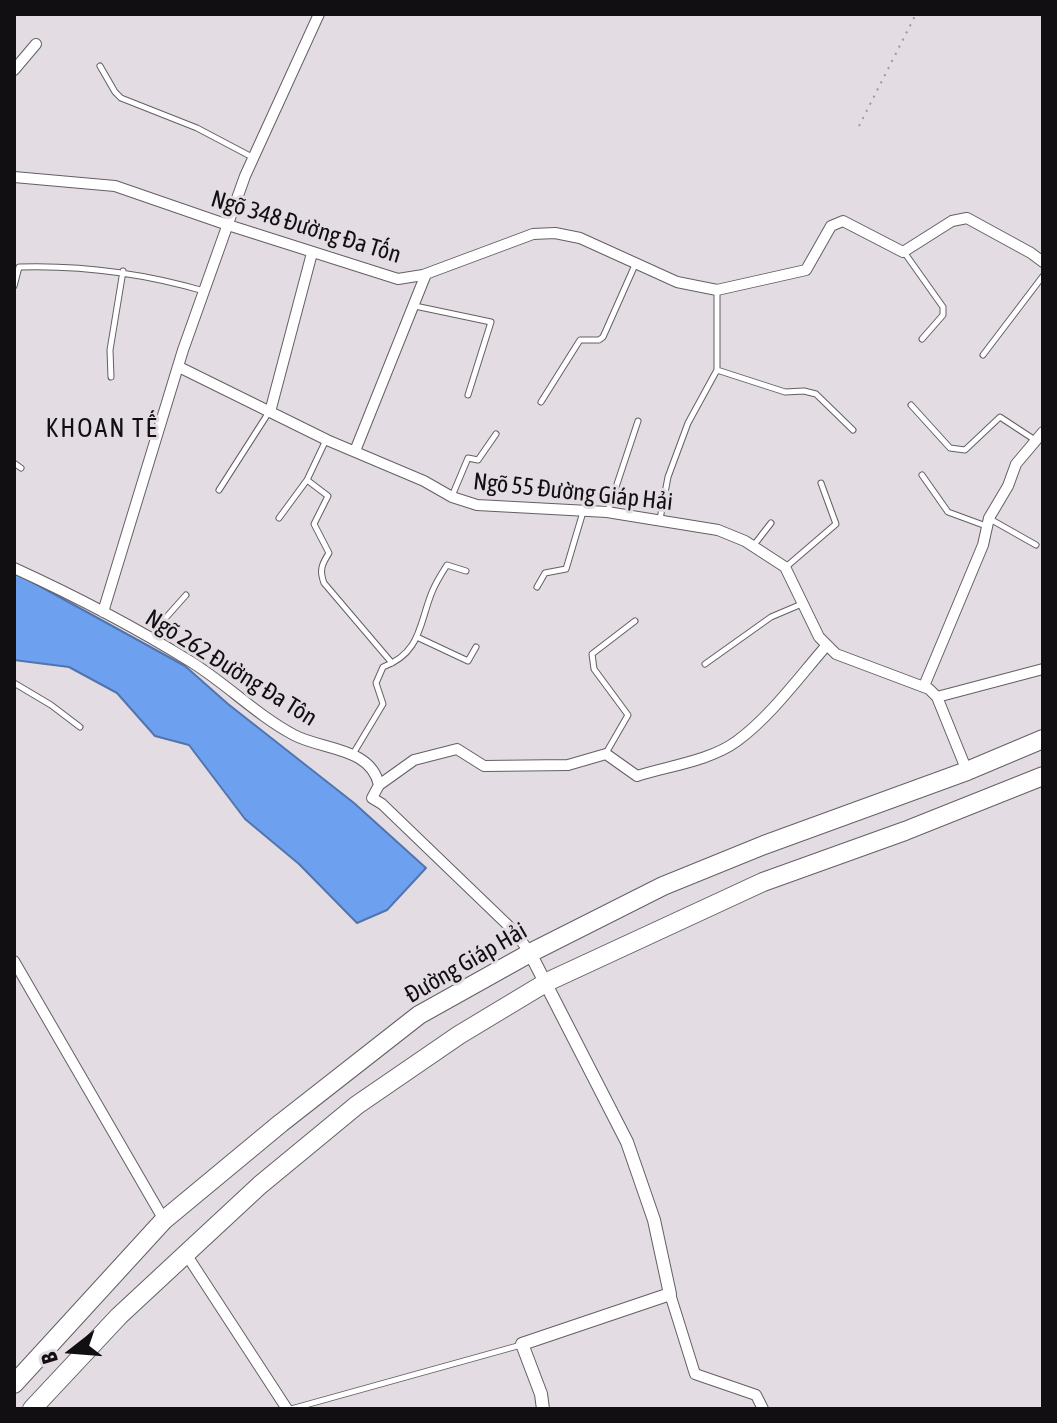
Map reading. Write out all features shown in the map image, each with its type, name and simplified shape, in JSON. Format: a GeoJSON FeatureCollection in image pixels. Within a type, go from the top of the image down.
{"type":"FeatureCollection","features":[{"type":"Feature","properties":{"kind":"highway","name":"Đường Giáp Hải"},"geometry":{"type":"LineString","coordinates":[[14,1384],[164,1220],[419,1015],[530,953],[663,886],[764,845],[967,771],[1043,739]]}},
{"type":"Feature","properties":{"kind":"highway"},"geometry":{"type":"LineString","coordinates":[[32,1409],[119,1316],[260,1185],[357,1105],[459,1035],[547,982],[763,882],[905,831],[1043,776]]}},
{"type":"Feature","properties":{"kind":"highway"},"geometry":{"type":"LineString","coordinates":[[892,799],[905,831]]}},
{"type":"Feature","properties":{"kind":"highway"},"geometry":{"type":"LineString","coordinates":[[237,1160],[260,1185]]}},
{"type":"Feature","properties":{"kind":"highway"},"geometry":{"type":"LineString","coordinates":[[97,1294],[119,1316]]}},
{"type":"Feature","properties":{"kind":"street"},"geometry":{"type":"LineString","coordinates":[[103,612],[179,367],[252,157],[319,14]]}},
{"type":"Feature","properties":{"kind":"street"},"geometry":{"type":"LineString","coordinates":[[14,70],[36,44]]}},
{"type":"Feature","properties":{"kind":"street","name":"Ngõ 348 Đường Đa Tốn"},"geometry":{"type":"LineString","coordinates":[[14,177],[115,186],[398,279],[426,274],[533,234],[555,233],[580,238],[677,282],[717,290],[806,270],[831,226],[843,221],[903,252]]}},
{"type":"Feature","properties":{"kind":"street"},"geometry":{"type":"LineString","coordinates":[[903,252],[952,221],[967,218],[1043,262]]}},
{"type":"Feature","properties":{"kind":"street"},"geometry":{"type":"LineString","coordinates":[[270,412],[312,253]]}},
{"type":"Feature","properties":{"kind":"street"},"geometry":{"type":"LineString","coordinates":[[355,451],[426,274]]}},
{"type":"Feature","properties":{"kind":"street","name":"Ngõ 55 Đường Giáp Hải"},"geometry":{"type":"LineString","coordinates":[[179,367],[327,440],[424,481],[452,497],[477,505],[607,512],[718,530],[753,546],[785,567],[819,637],[827,645]]}},
{"type":"Feature","properties":{"kind":"street"},"geometry":{"type":"LineString","coordinates":[[924,686],[983,545],[988,522],[1016,464],[1039,436]]}},
{"type":"Feature","properties":{"kind":"street","name":"Ngõ 262 Đường Đa Tôn"},"geometry":{"type":"LineString","coordinates":[[14,568],[103,612],[188,660],[294,735],[353,754]]}},
{"type":"Feature","properties":{"kind":"street"},"geometry":{"type":"LineString","coordinates":[[763,1409],[756,1395],[695,1374],[670,1294],[654,1220],[627,1142],[530,953],[515,932],[382,804],[372,798],[379,785],[414,760],[457,749],[484,766],[568,765],[606,754],[637,776],[710,754],[735,742],[760,720],[827,645],[836,654],[862,665],[924,686],[937,697],[967,771]]}},
{"type":"Feature","properties":{"kind":"street"},"geometry":{"type":"LineString","coordinates":[[937,697],[1043,669]]}},
{"type":"Feature","properties":{"kind":"street"},"geometry":{"type":"LineString","coordinates":[[353,754],[377,775],[379,785]]}},
{"type":"Feature","properties":{"kind":"street"},"geometry":{"type":"LineString","coordinates":[[14,961],[164,1220]]}},
{"type":"Feature","properties":{"kind":"street"},"geometry":{"type":"LineString","coordinates":[[186,1254],[289,1409]]}},
{"type":"Feature","properties":{"kind":"street"},"geometry":{"type":"LineString","coordinates":[[543,1409],[541,1394],[522,1344],[670,1294]]}},
{"type":"Feature","properties":{"kind":"lane"},"geometry":{"type":"LineString","coordinates":[[100,66],[121,98],[197,128],[252,157]]}},
{"type":"Feature","properties":{"kind":"lane"},"geometry":{"type":"LineString","coordinates":[[903,252],[943,307],[943,315],[922,339]]}},
{"type":"Feature","properties":{"kind":"lane"},"geometry":{"type":"LineString","coordinates":[[14,286],[17,266],[59,265],[154,276],[204,291]]}},
{"type":"Feature","properties":{"kind":"lane"},"geometry":{"type":"LineString","coordinates":[[541,402],[580,340],[599,340],[603,337],[635,265]]}},
{"type":"Feature","properties":{"kind":"lane"},"geometry":{"type":"LineString","coordinates":[[111,377],[110,350],[123,271]]}},
{"type":"Feature","properties":{"kind":"lane"},"geometry":{"type":"LineString","coordinates":[[983,355],[1043,276]]}},
{"type":"Feature","properties":{"kind":"lane"},"geometry":{"type":"LineString","coordinates":[[660,520],[668,477],[688,423],[717,370],[717,290]]}},
{"type":"Feature","properties":{"kind":"lane"},"geometry":{"type":"LineString","coordinates":[[414,306],[491,322],[468,395]]}},
{"type":"Feature","properties":{"kind":"lane"},"geometry":{"type":"LineString","coordinates":[[717,370],[785,392],[816,394],[853,430]]}},
{"type":"Feature","properties":{"kind":"lane"},"geometry":{"type":"LineString","coordinates":[[911,405],[950,448],[965,450],[1000,417],[1039,436]]}},
{"type":"Feature","properties":{"kind":"lane"},"geometry":{"type":"LineString","coordinates":[[219,490],[270,412]]}},
{"type":"Feature","properties":{"kind":"lane"},"geometry":{"type":"LineString","coordinates":[[607,512],[638,421]]}},
{"type":"Feature","properties":{"kind":"lane"},"geometry":{"type":"LineString","coordinates":[[452,497],[468,458],[478,460],[496,434]]}},
{"type":"Feature","properties":{"kind":"lane"},"geometry":{"type":"LineString","coordinates":[[279,518],[307,480],[327,440]]}},
{"type":"Feature","properties":{"kind":"lane"},"geometry":{"type":"LineString","coordinates":[[14,463],[21,468]]}},
{"type":"Feature","properties":{"kind":"lane"},"geometry":{"type":"LineString","coordinates":[[922,475],[948,512],[988,522],[1036,545]]}},
{"type":"Feature","properties":{"kind":"lane"},"geometry":{"type":"LineString","coordinates":[[307,480],[328,496],[314,524],[329,553],[321,566],[324,583],[392,663]]}},
{"type":"Feature","properties":{"kind":"lane"},"geometry":{"type":"LineString","coordinates":[[785,567],[836,524],[821,483]]}},
{"type":"Feature","properties":{"kind":"lane"},"geometry":{"type":"LineString","coordinates":[[537,587],[545,573],[566,569],[584,511]]}},
{"type":"Feature","properties":{"kind":"lane"},"geometry":{"type":"LineString","coordinates":[[753,546],[771,523]]}},
{"type":"Feature","properties":{"kind":"lane"},"geometry":{"type":"LineString","coordinates":[[353,754],[383,704],[376,683],[383,667],[392,663],[419,638],[433,588],[447,565],[466,571]]}},
{"type":"Feature","properties":{"kind":"lane"},"geometry":{"type":"LineString","coordinates":[[151,640],[186,595]]}},
{"type":"Feature","properties":{"kind":"lane"},"geometry":{"type":"LineString","coordinates":[[705,664],[771,617],[805,603]]}},
{"type":"Feature","properties":{"kind":"lane"},"geometry":{"type":"LineString","coordinates":[[606,754],[628,715],[594,669],[592,654],[635,621]]}},
{"type":"Feature","properties":{"kind":"lane"},"geometry":{"type":"LineString","coordinates":[[419,638],[468,661],[476,647]]}},
{"type":"Feature","properties":{"kind":"lane"},"geometry":{"type":"LineString","coordinates":[[14,683],[80,727]]}},
{"type":"Feature","properties":{"kind":"lane"},"geometry":{"type":"LineString","coordinates":[[289,1409],[522,1344]]}},
{"type":"Feature","properties":{"kind":"path"},"geometry":{"type":"LineString","coordinates":[[859,126],[916,14]]}},
{"type":"Feature","properties":{"kind":"water"},"geometry":{"type":"Polygon","coordinates":[[[14,572],[185,666],[228,704],[354,803],[426,868],[387,910],[357,923],[299,864],[245,819],[189,745],[155,736],[117,693],[69,667],[14,660],[14,572]]]}},
{"type":"Feature","properties":{"kind":"district","name":"KHOAN TẾ"},"geometry":{"type":"Point","coordinates":[102,429]}}]}
